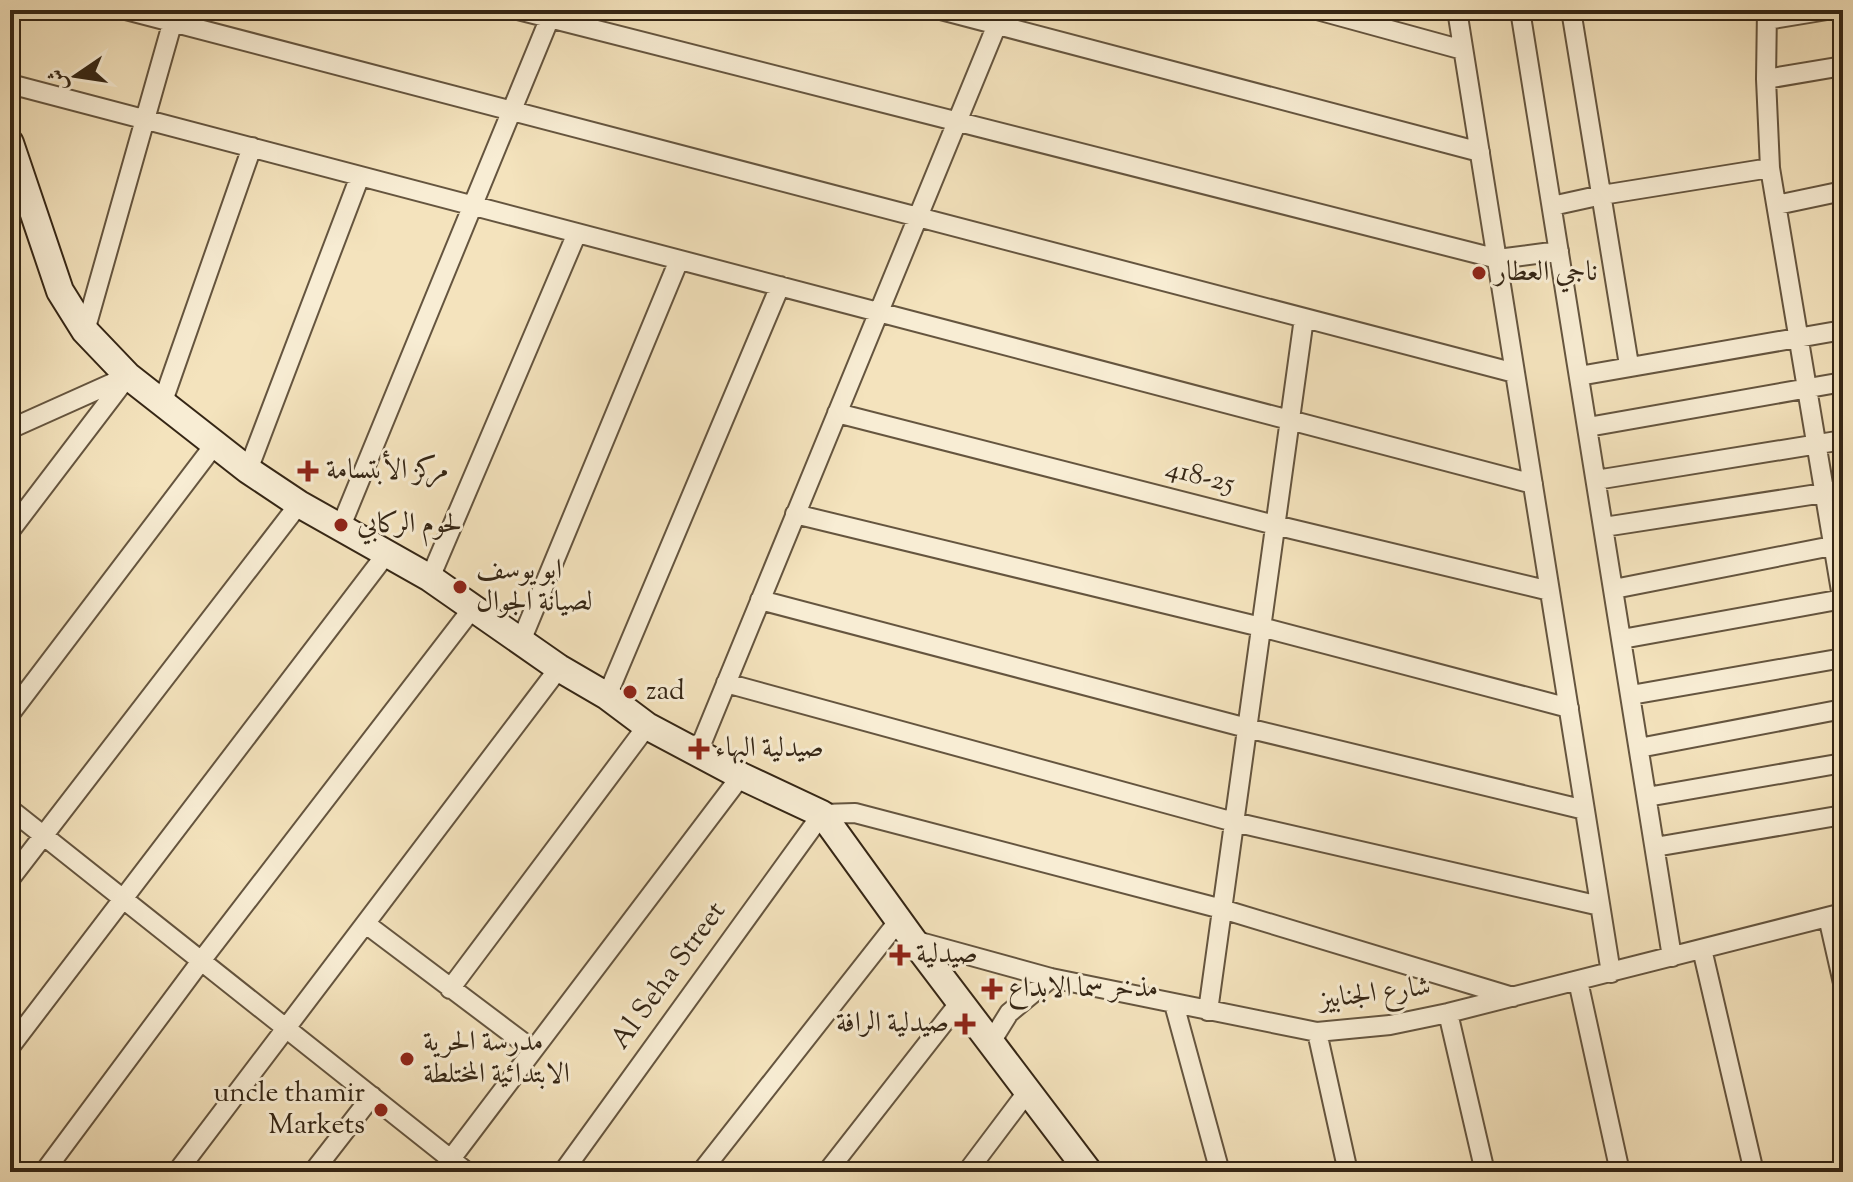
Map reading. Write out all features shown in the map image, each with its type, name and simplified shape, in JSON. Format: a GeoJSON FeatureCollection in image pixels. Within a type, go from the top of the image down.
{"type":"FeatureCollection","features":[{"type":"Feature","properties":{"kind":"street"},"geometry":{"type":"LineString","coordinates":[[126,10],[174,16],[510,111],[1515,373]]}},
{"type":"Feature","properties":{"kind":"street"},"geometry":{"type":"LineString","coordinates":[[518,10],[551,14],[956,122],[1498,259],[1559,251]]}},
{"type":"Feature","properties":{"kind":"street"},"geometry":{"type":"LineString","coordinates":[[941,10],[1000,17],[1480,152]]}},
{"type":"Feature","properties":{"kind":"street"},"geometry":{"type":"LineString","coordinates":[[1317,10],[1463,50]]}},
{"type":"Feature","properties":{"kind":"street"},"geometry":{"type":"LineString","coordinates":[[1457,10],[1611,973]]}},
{"type":"Feature","properties":{"kind":"street"},"geometry":{"type":"LineString","coordinates":[[1523,10],[1672,957]]}},
{"type":"Feature","properties":{"kind":"street"},"geometry":{"type":"LineString","coordinates":[[1571,10],[1629,365]]}},
{"type":"Feature","properties":{"kind":"street"},"geometry":{"type":"LineString","coordinates":[[1622,639],[1843,600],[1838,545],[1824,493],[1770,168],[1766,79],[1767,15],[1827,10]]}},
{"type":"Feature","properties":{"kind":"street"},"geometry":{"type":"LineString","coordinates":[[341,526],[551,14]]}},
{"type":"Feature","properties":{"kind":"street"},"geometry":{"type":"LineString","coordinates":[[85,331],[174,16]]}},
{"type":"Feature","properties":{"kind":"street"},"geometry":{"type":"LineString","coordinates":[[698,752],[1000,17]]}},
{"type":"Feature","properties":{"kind":"street"},"geometry":{"type":"LineString","coordinates":[[1766,79],[1843,66]]}},
{"type":"Feature","properties":{"kind":"street"},"geometry":{"type":"LineString","coordinates":[[10,84],[1533,484]]}},
{"type":"Feature","properties":{"kind":"street"},"geometry":{"type":"LineString","coordinates":[[10,143],[60,291],[85,331],[128,376],[248,470],[299,504],[430,578],[647,726],[741,776],[822,814],[855,813],[1222,909],[1513,997]]}},
{"type":"Feature","properties":{"kind":"street"},"geometry":{"type":"LineString","coordinates":[[163,401],[252,147]]}},
{"type":"Feature","properties":{"kind":"street"},"geometry":{"type":"LineString","coordinates":[[1552,206],[1770,168]]}},
{"type":"Feature","properties":{"kind":"street"},"geometry":{"type":"LineString","coordinates":[[248,470],[360,176]]}},
{"type":"Feature","properties":{"kind":"street"},"geometry":{"type":"LineString","coordinates":[[1777,205],[1843,191]]}},
{"type":"Feature","properties":{"kind":"street"},"geometry":{"type":"LineString","coordinates":[[430,578],[577,233]]}},
{"type":"Feature","properties":{"kind":"street"},"geometry":{"type":"LineString","coordinates":[[521,641],[679,260]]}},
{"type":"Feature","properties":{"kind":"street"},"geometry":{"type":"LineString","coordinates":[[607,696],[780,286]]}},
{"type":"Feature","properties":{"kind":"street"},"geometry":{"type":"LineString","coordinates":[[1208,1011],[1304,318]]}},
{"type":"Feature","properties":{"kind":"street"},"geometry":{"type":"LineString","coordinates":[[1579,376],[1843,330]]}},
{"type":"Feature","properties":{"kind":"street"},"geometry":{"type":"LineString","coordinates":[[10,429],[128,376]]}},
{"type":"Feature","properties":{"kind":"street"},"geometry":{"type":"LineString","coordinates":[[10,531],[128,376]]}},
{"type":"Feature","properties":{"kind":"street"},"geometry":{"type":"LineString","coordinates":[[1588,427],[1843,382]]}},
{"type":"Feature","properties":{"kind":"street","name":"418-25"},"geometry":{"type":"LineString","coordinates":[[837,413],[1275,525],[1550,591]]}},
{"type":"Feature","properties":{"kind":"street"},"geometry":{"type":"LineString","coordinates":[[1596,480],[1843,440]]}},
{"type":"Feature","properties":{"kind":"street"},"geometry":{"type":"LineString","coordinates":[[10,714],[215,444]]}},
{"type":"Feature","properties":{"kind":"street"},"geometry":{"type":"LineString","coordinates":[[1604,527],[1843,490]]}},
{"type":"Feature","properties":{"kind":"street"},"geometry":{"type":"LineString","coordinates":[[10,879],[299,504]]}},
{"type":"Feature","properties":{"kind":"street"},"geometry":{"type":"LineString","coordinates":[[795,514],[1261,627],[1569,708]]}},
{"type":"Feature","properties":{"kind":"street"},"geometry":{"type":"LineString","coordinates":[[1614,589],[1838,545]]}},
{"type":"Feature","properties":{"kind":"street"},"geometry":{"type":"LineString","coordinates":[[10,1047],[387,553]]}},
{"type":"Feature","properties":{"kind":"street"},"geometry":{"type":"LineString","coordinates":[[760,600],[1247,728],[1585,810]]}},
{"type":"Feature","properties":{"kind":"street"},"geometry":{"type":"LineString","coordinates":[[44,1172],[201,961],[472,609]]}},
{"type":"Feature","properties":{"kind":"street"},"geometry":{"type":"LineString","coordinates":[[1631,695],[1843,658]]}},
{"type":"Feature","properties":{"kind":"street"},"geometry":{"type":"LineString","coordinates":[[177,1172],[559,668]]}},
{"type":"Feature","properties":{"kind":"street"},"geometry":{"type":"LineString","coordinates":[[726,683],[1234,822],[1600,906]]}},
{"type":"Feature","properties":{"kind":"street"},"geometry":{"type":"LineString","coordinates":[[1639,748],[1843,709]]}},
{"type":"Feature","properties":{"kind":"street"},"geometry":{"type":"LineString","coordinates":[[450,989],[647,726]]}},
{"type":"Feature","properties":{"kind":"street"},"geometry":{"type":"LineString","coordinates":[[1647,797],[1843,763]]}},
{"type":"Feature","properties":{"kind":"street"},"geometry":{"type":"LineString","coordinates":[[446,1165],[741,776]]}},
{"type":"Feature","properties":{"kind":"street"},"geometry":{"type":"LineString","coordinates":[[10,809],[372,1096],[446,1165],[467,1172]]}},
{"type":"Feature","properties":{"kind":"street"},"geometry":{"type":"LineString","coordinates":[[822,814],[1089,1172]]}},
{"type":"Feature","properties":{"kind":"street","name":"Al Seha Street"},"geometry":{"type":"LineString","coordinates":[[563,1172],[822,814]]}},
{"type":"Feature","properties":{"kind":"street"},"geometry":{"type":"LineString","coordinates":[[1655,847],[1843,815]]}},
{"type":"Feature","properties":{"kind":"street"},"geometry":{"type":"LineString","coordinates":[[1836,915],[1843,983]]}},
{"type":"Feature","properties":{"kind":"street","name":"شارع الجنابيز"},"geometry":{"type":"LineString","coordinates":[[906,929],[1051,978],[1317,1032],[1390,1025],[1448,1013],[1836,915]]}},
{"type":"Feature","properties":{"kind":"street"},"geometry":{"type":"LineString","coordinates":[[366,924],[532,1049]]}},
{"type":"Feature","properties":{"kind":"street"},"geometry":{"type":"LineString","coordinates":[[701,1172],[906,929]]}},
{"type":"Feature","properties":{"kind":"street"},"geometry":{"type":"LineString","coordinates":[[1702,949],[1754,1172]]}},
{"type":"Feature","properties":{"kind":"street"},"geometry":{"type":"LineString","coordinates":[[991,1042],[1009,1013],[1051,978]]}},
{"type":"Feature","properties":{"kind":"street"},"geometry":{"type":"LineString","coordinates":[[1578,981],[1620,1172]]}},
{"type":"Feature","properties":{"kind":"street"},"geometry":{"type":"LineString","coordinates":[[827,1172],[960,1002]]}},
{"type":"Feature","properties":{"kind":"street"},"geometry":{"type":"LineString","coordinates":[[1174,1004],[1220,1172]]}},
{"type":"Feature","properties":{"kind":"street"},"geometry":{"type":"LineString","coordinates":[[1448,1013],[1485,1172]]}},
{"type":"Feature","properties":{"kind":"street"},"geometry":{"type":"LineString","coordinates":[[1317,1032],[1348,1172]]}},
{"type":"Feature","properties":{"kind":"street"},"geometry":{"type":"LineString","coordinates":[[967,1172],[1028,1091]]}},
{"type":"Feature","properties":{"kind":"street"},"geometry":{"type":"LineString","coordinates":[[313,1172],[372,1096]]}},
{"type":"Feature","properties":{"kind":"place","name":"ناجي العطار"},"geometry":{"type":"Point","coordinates":[1479,273]}},
{"type":"Feature","properties":{"kind":"place","name":"مركز الأبتسامة"},"geometry":{"type":"Point","coordinates":[308,471]}},
{"type":"Feature","properties":{"kind":"place","name":"لحوم الركابي"},"geometry":{"type":"Point","coordinates":[341,525]}},
{"type":"Feature","properties":{"kind":"place","name":"ابو يوسف لصيانة الجوال"},"geometry":{"type":"Point","coordinates":[460,587]}},
{"type":"Feature","properties":{"kind":"place","name":"zad"},"geometry":{"type":"Point","coordinates":[630,692]}},
{"type":"Feature","properties":{"kind":"place","name":"صيدلية البهاء"},"geometry":{"type":"Point","coordinates":[699,749]}},
{"type":"Feature","properties":{"kind":"place","name":"صيدلية"},"geometry":{"type":"Point","coordinates":[900,955]}},
{"type":"Feature","properties":{"kind":"place","name":"مذخر سما الابداع"},"geometry":{"type":"Point","coordinates":[992,989]}},
{"type":"Feature","properties":{"kind":"place","name":"صيدلية الرافة"},"geometry":{"type":"Point","coordinates":[965,1024]}},
{"type":"Feature","properties":{"kind":"place","name":"مدرسة الحرية الابتدائية المختلطة"},"geometry":{"type":"Point","coordinates":[407,1059]}},
{"type":"Feature","properties":{"kind":"place","name":"uncle thamir Markets"},"geometry":{"type":"Point","coordinates":[381,1110]}}]}
